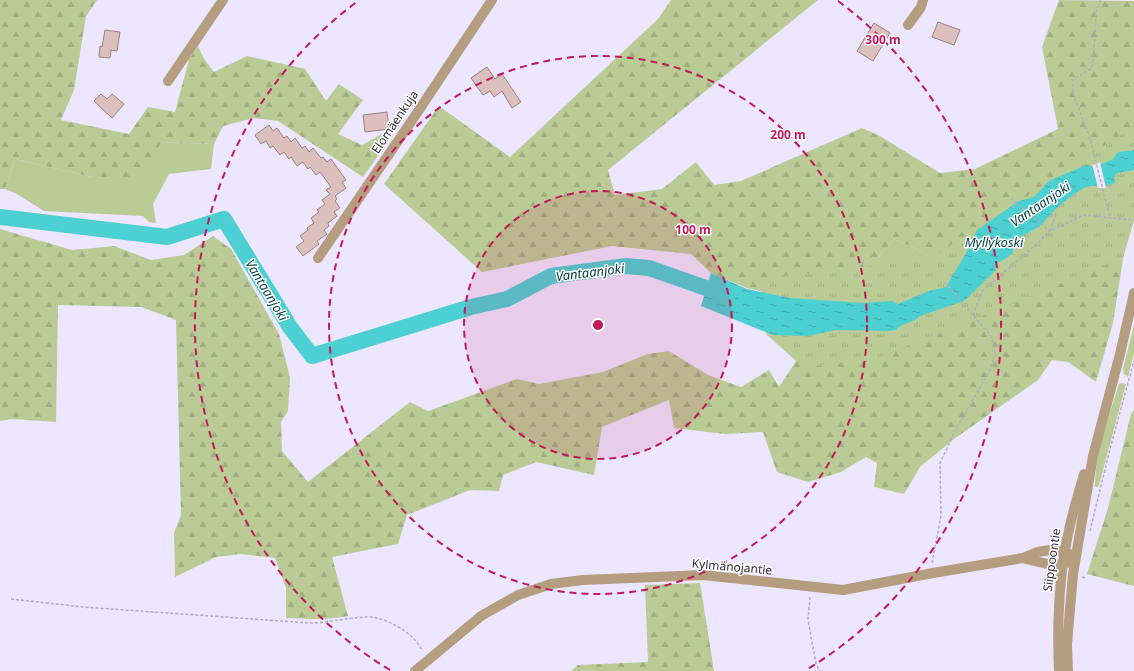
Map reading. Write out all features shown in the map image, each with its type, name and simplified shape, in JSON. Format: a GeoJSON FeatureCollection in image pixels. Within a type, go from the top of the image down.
{"type":"FeatureCollection","features":[{"type":"Feature","properties":{"kind":"street"},"geometry":{"type":"LineString","coordinates":[[168,81],[223,0]]}},
{"type":"Feature","properties":{"kind":"street","name":"Elomäenkuja"},"geometry":{"type":"LineString","coordinates":[[318,258],[492,0]]}},
{"type":"Feature","properties":{"kind":"street"},"geometry":{"type":"LineString","coordinates":[[908,25],[921,7],[924,0]]}},
{"type":"Feature","properties":{"kind":"street","name":"Siippoontie"},"geometry":{"type":"LineString","coordinates":[[1068,671],[1069,613],[1084,500],[1091,471],[1092,456],[1120,354],[1134,293]]}},
{"type":"Feature","properties":{"kind":"street","name":"Siippoontie"},"geometry":{"type":"LineString","coordinates":[[1059,671],[1059,614],[1065,551],[1085,469],[1092,456]]}},
{"type":"Feature","properties":{"kind":"street","name":"Kylmänojantie"},"geometry":{"type":"LineString","coordinates":[[415,671],[481,616],[518,595],[551,584],[584,580],[703,575],[843,590],[1023,558],[1037,552],[1051,550],[1065,551]]}},
{"type":"Feature","properties":{"kind":"street"},"geometry":{"type":"LineString","coordinates":[[1064,565],[1075,559],[1065,551]]}},
{"type":"Feature","properties":{"kind":"street","name":"Kylmänojantie"},"geometry":{"type":"LineString","coordinates":[[1023,558],[1049,564],[1064,565]]}},
{"type":"Feature","properties":{"kind":"path"},"geometry":{"type":"LineString","coordinates":[[1100,0],[1096,12],[1092,68],[1073,80],[1073,94],[1090,135],[1110,218]]}},
{"type":"Feature","properties":{"kind":"path"},"geometry":{"type":"LineString","coordinates":[[1011,199],[1050,230]]}},
{"type":"Feature","properties":{"kind":"path"},"geometry":{"type":"LineString","coordinates":[[1050,230],[1056,214]]}},
{"type":"Feature","properties":{"kind":"path"},"geometry":{"type":"LineString","coordinates":[[973,315],[982,290],[1030,250],[1050,230],[1083,215],[1134,220]]}},
{"type":"Feature","properties":{"kind":"path"},"geometry":{"type":"LineString","coordinates":[[933,573],[932,560],[941,516],[940,463],[956,429],[990,370],[995,355],[994,345],[990,335],[944,281]]}},
{"type":"Feature","properties":{"kind":"path"},"geometry":{"type":"LineString","coordinates":[[1129,381],[1134,361]]}},
{"type":"Feature","properties":{"kind":"path"},"geometry":{"type":"LineString","coordinates":[[811,587],[808,620],[816,664],[820,671]]}},
{"type":"Feature","properties":{"kind":"path"},"geometry":{"type":"LineString","coordinates":[[12,599],[83,607],[308,623],[333,622],[372,617],[382,619],[413,638],[429,659]]}},
{"type":"Feature","properties":{"kind":"green space"},"geometry":{"type":"Polygon","coordinates":[[[0,0],[97,0],[86,16],[74,90],[61,120],[129,134],[148,107],[175,112],[189,59],[198,46],[204,59],[214,72],[247,56],[305,69],[326,101],[339,84],[363,100],[338,134],[362,145],[401,123],[363,177],[278,121],[254,118],[223,126],[214,144],[161,142],[143,179],[92,177],[15,159],[5,189],[0,189],[0,0]]]}},
{"type":"Feature","properties":{"kind":"green space"},"geometry":{"type":"Polygon","coordinates":[[[671,0],[818,0],[608,170],[615,195],[662,189],[696,162],[714,185],[741,181],[862,128],[880,136],[940,173],[975,169],[1058,129],[1042,47],[1059,0],[1134,1],[1134,144],[949,282],[923,252],[894,239],[878,257],[863,263],[873,302],[790,298],[747,288],[711,273],[691,254],[612,246],[482,272],[384,184],[439,106],[510,157],[658,19],[671,0]]]}},
{"type":"Feature","properties":{"kind":"green space"},"geometry":{"type":"Polygon","coordinates":[[[1134,126],[1134,220],[1123,258],[877,358],[804,368],[766,334],[761,278],[928,260],[1134,126]]]}},
{"type":"Feature","properties":{"kind":"green space"},"geometry":{"type":"Polygon","coordinates":[[[161,142],[214,144],[211,169],[169,174],[153,204],[156,223],[149,222],[143,216],[44,211],[17,194],[5,189],[15,159],[92,177],[161,142]]]}},
{"type":"Feature","properties":{"kind":"green space"},"geometry":{"type":"Polygon","coordinates":[[[1134,189],[1113,323],[1096,382],[1068,362],[1052,360],[1038,380],[954,439],[920,467],[904,494],[874,487],[877,463],[866,457],[841,472],[808,482],[777,472],[763,432],[725,434],[674,428],[669,400],[602,427],[594,475],[536,462],[503,475],[499,491],[470,490],[407,515],[398,544],[332,557],[348,616],[325,619],[286,618],[286,588],[275,558],[240,554],[216,557],[175,577],[174,533],[181,515],[176,320],[141,307],[58,305],[56,422],[11,419],[0,421],[0,229],[72,250],[114,246],[151,260],[184,255],[213,236],[231,249],[279,334],[290,377],[288,411],[281,422],[282,451],[308,482],[410,402],[428,411],[517,379],[539,384],[603,372],[648,354],[669,351],[708,375],[741,387],[769,370],[779,387],[812,337],[1134,189]]]}},
{"type":"Feature","properties":{"kind":"green space"},"geometry":{"type":"Polygon","coordinates":[[[894,239],[923,252],[949,282],[873,302],[863,263],[878,257],[894,239]]]}},
{"type":"Feature","properties":{"kind":"green space"},"geometry":{"type":"Polygon","coordinates":[[[1134,325],[1134,353],[1128,377],[1124,374],[1123,369],[1134,325]]]}},
{"type":"Feature","properties":{"kind":"green space"},"geometry":{"type":"Polygon","coordinates":[[[1119,384],[1126,384],[1099,485],[1098,487],[1095,487],[1097,461],[1103,435],[1119,384]]]}},
{"type":"Feature","properties":{"kind":"green space"},"geometry":{"type":"Polygon","coordinates":[[[1134,410],[1134,586],[1087,574],[1108,508],[1131,414],[1134,410]]]}},
{"type":"Feature","properties":{"kind":"green space"},"geometry":{"type":"Polygon","coordinates":[[[700,583],[714,671],[571,671],[578,665],[648,662],[645,585],[700,583]]]}},
{"type":"Feature","properties":{"kind":"water","name":"Myllykoski"},"geometry":{"type":"Polygon","coordinates":[[[1134,150],[1134,170],[1117,173],[1114,178],[1115,183],[1090,186],[1082,189],[1062,204],[1041,225],[1031,232],[1014,240],[1013,253],[996,264],[995,271],[964,301],[920,316],[915,320],[901,325],[896,330],[836,330],[807,336],[773,335],[701,306],[711,273],[747,289],[790,298],[863,303],[892,301],[898,304],[929,291],[946,287],[966,253],[977,230],[1019,201],[1034,197],[1049,181],[1086,165],[1095,167],[1113,159],[1118,152],[1134,150]]]}},
{"type":"Feature","properties":{"kind":"pier"},"geometry":{"type":"Polygon","coordinates":[[[1100,162],[1106,188],[1098,188],[1092,164],[1094,165],[1100,162]]]}},
{"type":"Feature","properties":{"kind":"building"},"geometry":{"type":"Polygon","coordinates":[[[938,22],[960,30],[954,45],[932,37],[938,22]]]}},
{"type":"Feature","properties":{"kind":"building"},"geometry":{"type":"Polygon","coordinates":[[[874,23],[890,33],[873,61],[857,51],[874,23]]]}},
{"type":"Feature","properties":{"kind":"building"},"geometry":{"type":"Polygon","coordinates":[[[105,30],[120,32],[117,51],[111,50],[110,58],[99,57],[100,46],[102,47],[105,30]]]}},
{"type":"Feature","properties":{"kind":"building"},"geometry":{"type":"Polygon","coordinates":[[[487,67],[495,79],[502,74],[521,102],[512,108],[502,91],[494,97],[490,91],[483,95],[471,78],[487,67]]]}},
{"type":"Feature","properties":{"kind":"building"},"geometry":{"type":"Polygon","coordinates":[[[101,94],[107,99],[112,94],[124,104],[112,118],[94,101],[101,94]]]}},
{"type":"Feature","properties":{"kind":"building"},"geometry":{"type":"Polygon","coordinates":[[[387,112],[389,129],[365,132],[363,115],[387,112]]]}},
{"type":"Feature","properties":{"kind":"building"},"geometry":{"type":"Polygon","coordinates":[[[269,125],[273,131],[277,128],[284,138],[287,136],[291,142],[295,138],[302,148],[305,146],[309,152],[313,148],[321,158],[323,157],[327,162],[331,159],[346,180],[342,182],[346,188],[335,196],[337,199],[335,201],[340,208],[334,212],[337,216],[328,223],[329,226],[324,230],[327,234],[317,241],[319,244],[303,256],[296,247],[304,241],[300,236],[314,223],[311,218],[319,212],[317,210],[325,204],[322,200],[330,194],[326,190],[331,187],[320,172],[316,175],[310,167],[308,169],[303,162],[297,166],[291,157],[289,159],[284,152],[280,155],[273,146],[270,148],[266,141],[261,144],[255,135],[269,125]]]}},
{"type":"Feature","properties":{"kind":"waterway","name":"Vantaanjoki"},"geometry":{"type":"LineString","coordinates":[[0,217],[167,237],[224,219],[290,327],[312,356],[471,307],[507,299],[551,276],[626,266],[649,268],[726,295]]}}]}
